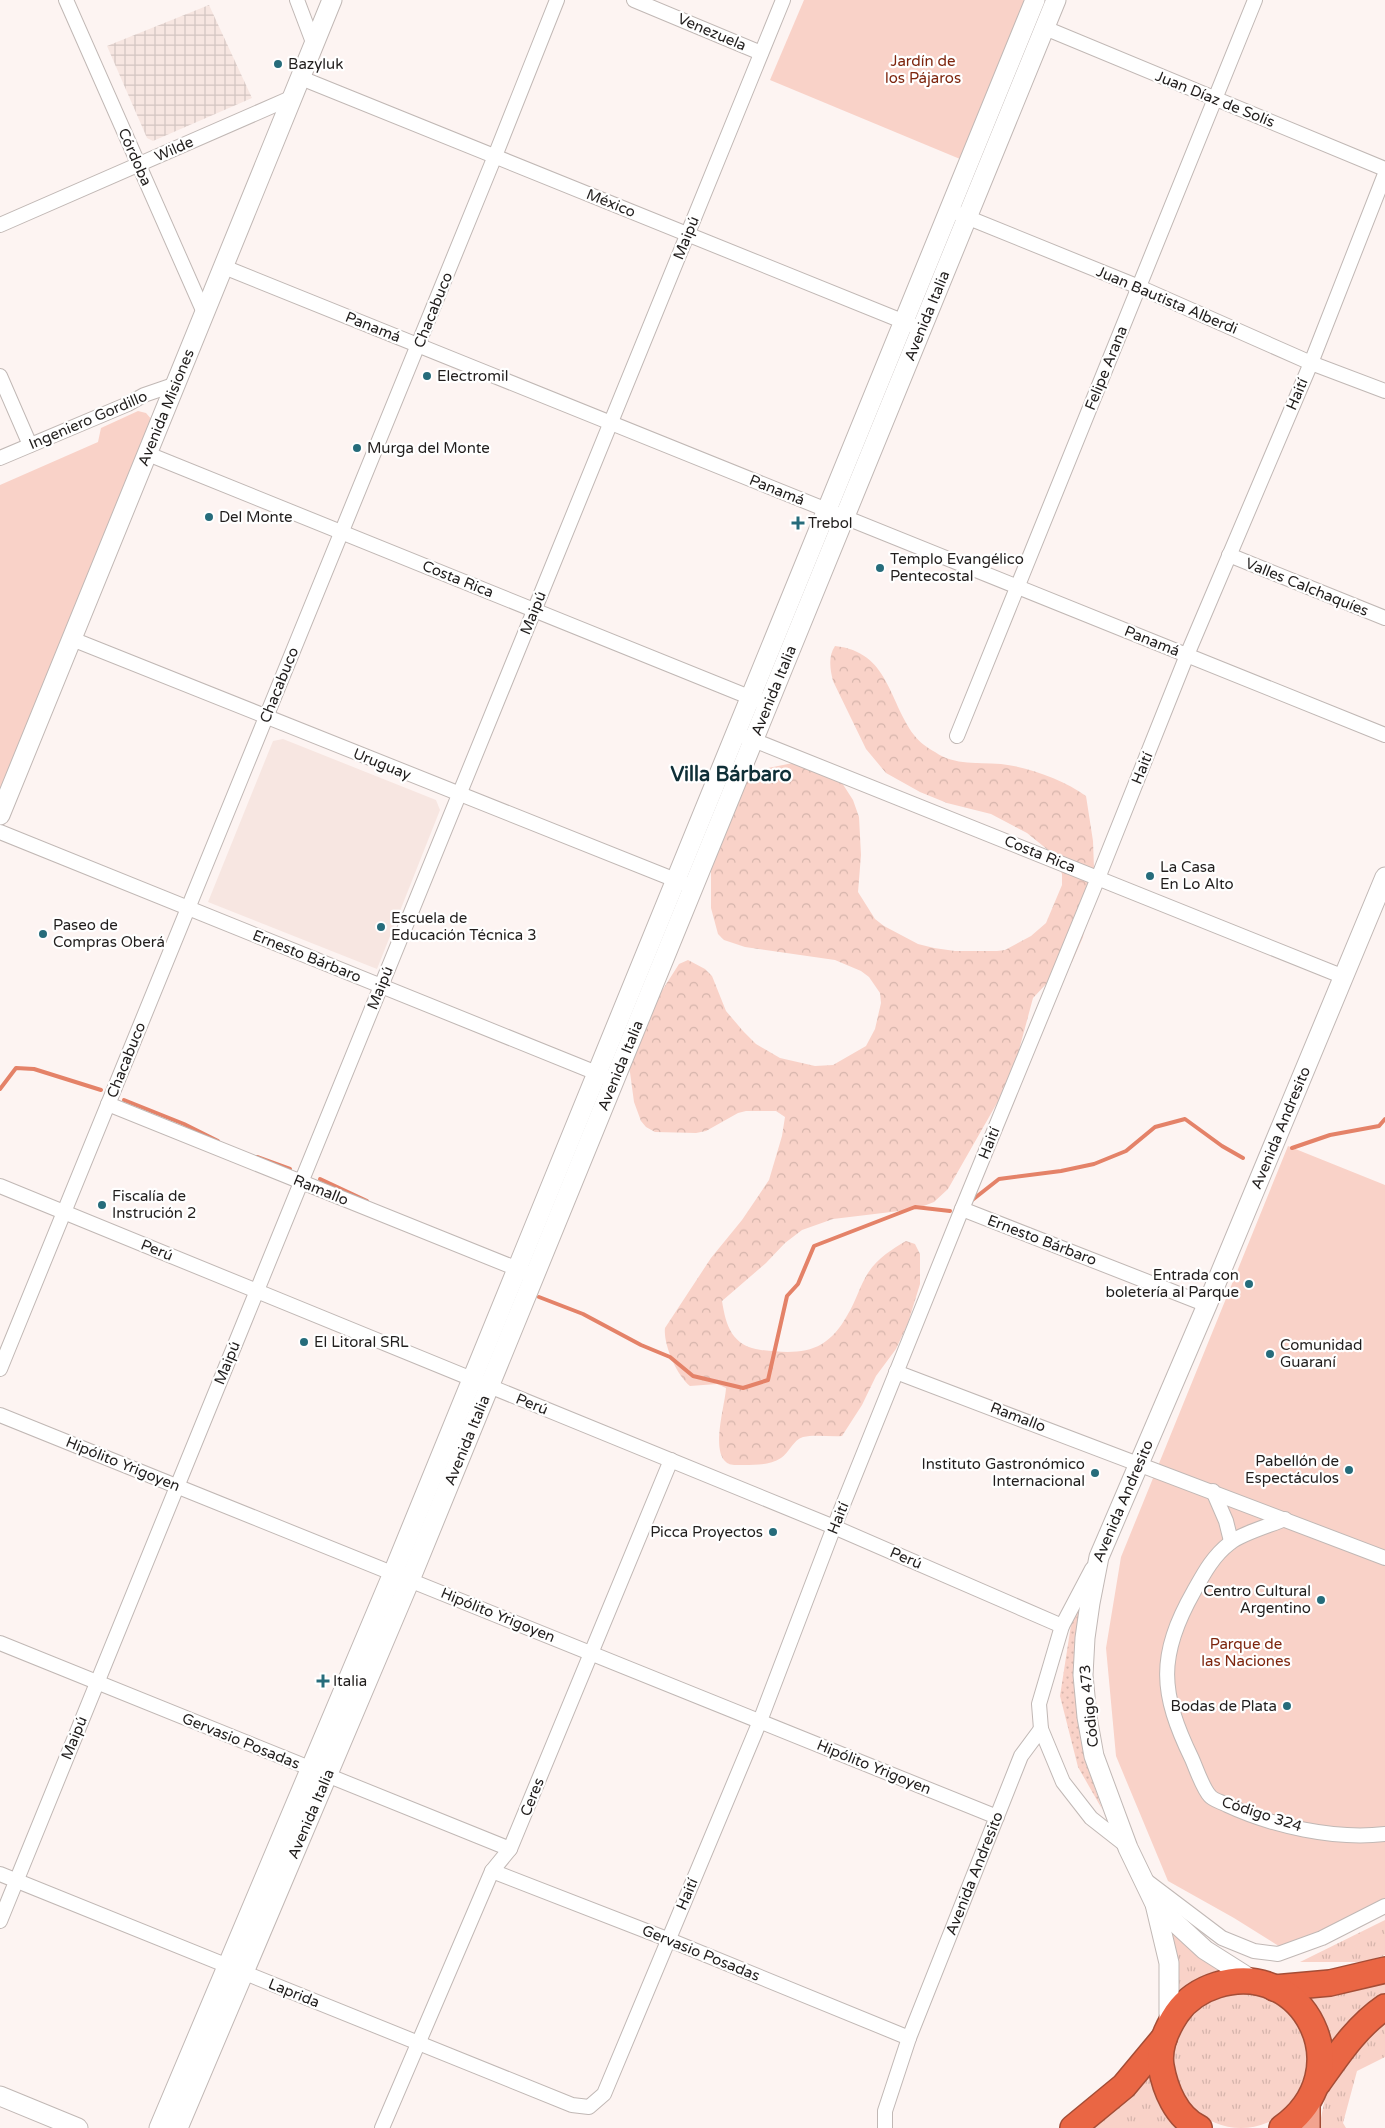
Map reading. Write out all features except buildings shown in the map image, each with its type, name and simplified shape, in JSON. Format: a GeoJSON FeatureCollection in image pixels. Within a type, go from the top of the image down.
{"type":"FeatureCollection","features":[{"type":"Feature","properties":{"kind":"highway"},"geometry":{"type":"LineString","coordinates":[[1073,2128],[1124,2086],[1184,2004],[1205,1989],[1229,1982],[1264,1984],[1330,1983],[1385,1970]]}},
{"type":"Feature","properties":{"kind":"highway"},"geometry":{"type":"LineString","coordinates":[[1264,1984],[1294,2000],[1309,2018],[1318,2039],[1321,2062],[1313,2094]]}},
{"type":"Feature","properties":{"kind":"highway"},"geometry":{"type":"LineString","coordinates":[[1282,2128],[1296,2119],[1352,2036],[1385,2007]]}},
{"type":"Feature","properties":{"kind":"highway"},"geometry":{"type":"LineString","coordinates":[[1166,2031],[1161,2063],[1165,2087],[1178,2109],[1199,2128]]}},
{"type":"Feature","properties":{"kind":"main road","name":"Avenida Misiones"},"geometry":{"type":"LineString","coordinates":[[0,816],[332,0]]}},
{"type":"Feature","properties":{"kind":"main road","name":"Avenida Italia"},"geometry":{"type":"LineString","coordinates":[[319,1772],[410,1580],[535,1275],[676,880],[1035,0]]}},
{"type":"Feature","properties":{"kind":"main road","name":"Avenida Italia"},"geometry":{"type":"LineString","coordinates":[[178,2128],[237,1970],[319,1772],[393,1573],[516,1269],[693,888],[1056,0]]}},
{"type":"Feature","properties":{"kind":"main road","name":"Avenida Andresito"},"geometry":{"type":"LineString","coordinates":[[1099,1557],[1383,888]]}},
{"type":"Feature","properties":{"kind":"main road","name":"Código 473"},"geometry":{"type":"LineString","coordinates":[[1099,1557],[1085,1638],[1084,1676],[1087,1717],[1094,1756],[1128,1848],[1155,1904]]}},
{"type":"Feature","properties":{"kind":"main road"},"geometry":{"type":"LineString","coordinates":[[1155,1904],[1205,1950],[1264,1984]]}},
{"type":"Feature","properties":{"kind":"main road"},"geometry":{"type":"LineString","coordinates":[[1155,1904],[1170,1963],[1166,2031]]}},
{"type":"Feature","properties":{"kind":"main road","name":"Avenida Italia"},"geometry":{"type":"LineString","coordinates":[[159,2128],[237,1970]]}},
{"type":"Feature","properties":{"kind":"main road"},"geometry":{"type":"LineString","coordinates":[[1309,2128],[1313,2094]]}},
{"type":"Feature","properties":{"kind":"main road"},"geometry":{"type":"LineString","coordinates":[[0,2096],[78,2128]]}},
{"type":"Feature","properties":{"kind":"street","name":"Córdoba"},"geometry":{"type":"LineString","coordinates":[[66,0],[205,314]]}},
{"type":"Feature","properties":{"kind":"street"},"geometry":{"type":"LineString","coordinates":[[297,0],[314,45]]}},
{"type":"Feature","properties":{"kind":"street","name":"Chacabuco"},"geometry":{"type":"LineString","coordinates":[[0,1369],[557,0]]}},
{"type":"Feature","properties":{"kind":"street","name":"Venezuela"},"geometry":{"type":"LineString","coordinates":[[634,0],[761,53]]}},
{"type":"Feature","properties":{"kind":"street","name":"Maipú"},"geometry":{"type":"LineString","coordinates":[[0,1921],[783,0]]}},
{"type":"Feature","properties":{"kind":"street","name":"Felipe Arana"},"geometry":{"type":"LineString","coordinates":[[957,736],[1255,0]]}},
{"type":"Feature","properties":{"kind":"street","name":"Juan Díaz de Solís"},"geometry":{"type":"LineString","coordinates":[[1044,28],[1385,169]]}},
{"type":"Feature","properties":{"kind":"street","name":"México"},"geometry":{"type":"LineString","coordinates":[[301,78],[921,329]]}},
{"type":"Feature","properties":{"kind":"street","name":"Wilde"},"geometry":{"type":"LineString","coordinates":[[0,225],[294,97]]}},
{"type":"Feature","properties":{"kind":"street","name":"Haití"},"geometry":{"type":"LineString","coordinates":[[589,2106],[604,2094],[760,1721],[896,1372],[1187,655],[1311,362],[1385,174]]}},
{"type":"Feature","properties":{"kind":"street","name":"Juan Bautista Alberdi"},"geometry":{"type":"LineString","coordinates":[[949,210],[1139,287],[1311,362],[1385,391]]}},
{"type":"Feature","properties":{"kind":"street","name":"Panamá"},"geometry":{"type":"LineString","coordinates":[[224,267],[1385,734]]}},
{"type":"Feature","properties":{"kind":"street"},"geometry":{"type":"LineString","coordinates":[[0,376],[30,445]]}},
{"type":"Feature","properties":{"kind":"street","name":"Ingeniero Gordillo"},"geometry":{"type":"LineString","coordinates":[[0,458],[128,404],[144,395],[176,384]]}},
{"type":"Feature","properties":{"kind":"street","name":"Costa Rica"},"geometry":{"type":"LineString","coordinates":[[148,454],[768,705]]}},
{"type":"Feature","properties":{"kind":"street","name":"Valles Calchaquíes"},"geometry":{"type":"LineString","coordinates":[[1229,555],[1385,618]]}},
{"type":"Feature","properties":{"kind":"street","name":"Uruguay"},"geometry":{"type":"LineString","coordinates":[[72,639],[693,888]]}},
{"type":"Feature","properties":{"kind":"street","name":"Costa Rica"},"geometry":{"type":"LineString","coordinates":[[736,732],[1344,977]]}},
{"type":"Feature","properties":{"kind":"street","name":"Ernesto Bárbaro"},"geometry":{"type":"LineString","coordinates":[[0,832],[606,1077]]}},
{"type":"Feature","properties":{"kind":"street","name":"Ramallo"},"geometry":{"type":"LineString","coordinates":[[108,1104],[535,1275]]}},
{"type":"Feature","properties":{"kind":"street","name":"Perú"},"geometry":{"type":"LineString","coordinates":[[0,1186],[834,1527],[1062,1626]]}},
{"type":"Feature","properties":{"kind":"street","name":"Ernesto Bárbaro"},"geometry":{"type":"LineString","coordinates":[[962,1209],[1207,1305]]}},
{"type":"Feature","properties":{"kind":"street","name":"Ramallo"},"geometry":{"type":"LineString","coordinates":[[896,1372],[1139,1463]]}},
{"type":"Feature","properties":{"kind":"street","name":"Hipólito Yrigoyen"},"geometry":{"type":"LineString","coordinates":[[0,1414],[997,1816]]}},
{"type":"Feature","properties":{"kind":"street","name":"Ceres"},"geometry":{"type":"LineString","coordinates":[[382,2128],[492,1871],[510,1849],[671,1460]]}},
{"type":"Feature","properties":{"kind":"street"},"geometry":{"type":"LineString","coordinates":[[1139,1463],[1385,1558]]}},
{"type":"Feature","properties":{"kind":"street"},"geometry":{"type":"LineString","coordinates":[[1213,1492],[1226,1521],[1231,1541]]}},
{"type":"Feature","properties":{"kind":"street","name":"Código 324"},"geometry":{"type":"LineString","coordinates":[[1285,1519],[1231,1541],[1211,1561],[1183,1611],[1168,1650],[1167,1690],[1177,1727],[1210,1797],[1239,1810],[1291,1825],[1328,1833],[1362,1837],[1385,1834]]}},
{"type":"Feature","properties":{"kind":"street","name":"Avenida Andresito"},"geometry":{"type":"LineString","coordinates":[[885,2128],[886,2111],[909,2038],[1021,1756],[1041,1728],[1039,1704],[1062,1626],[1099,1557]]}},
{"type":"Feature","properties":{"kind":"street","name":"Gervasio Posadas"},"geometry":{"type":"LineString","coordinates":[[0,1643],[510,1849]]}},
{"type":"Feature","properties":{"kind":"street"},"geometry":{"type":"LineString","coordinates":[[1041,1728],[1063,1782],[1091,1818],[1128,1848]]}},
{"type":"Feature","properties":{"kind":"street","name":"Gervasio Posadas"},"geometry":{"type":"LineString","coordinates":[[492,1871],[909,2038]]}},
{"type":"Feature","properties":{"kind":"street","name":"Laprida"},"geometry":{"type":"LineString","coordinates":[[0,1874],[417,2044],[572,2105],[589,2106]]}},
{"type":"Feature","properties":{"kind":"street"},"geometry":{"type":"LineString","coordinates":[[1143,1878],[1222,1938],[1254,1951],[1278,1954],[1322,1938],[1385,1906]]}},
{"type":"Feature","properties":{"kind":"shaded area"},"geometry":{"type":"Polygon","coordinates":[[[209,5],[252,98],[153,141],[147,138],[107,46],[209,5]]]}},
{"type":"Feature","properties":{"kind":"shaded area"},"geometry":{"type":"Polygon","coordinates":[[[283,739],[436,800],[440,810],[377,969],[208,902],[273,741],[283,739]]]}},
{"type":"Feature","properties":{"kind":"green space","name":"Jardín de los Pájaros"},"geometry":{"type":"Polygon","coordinates":[[[804,0],[1023,0],[1027,2],[960,159],[770,80],[804,0]]]}},
{"type":"Feature","properties":{"kind":"green space"},"geometry":{"type":"Polygon","coordinates":[[[138,411],[146,413],[152,420],[0,793],[0,485],[98,442],[101,428],[138,411]]]}},
{"type":"Feature","properties":{"kind":"green space"},"geometry":{"type":"Polygon","coordinates":[[[835,646],[853,650],[877,668],[914,735],[932,750],[951,760],[1001,764],[1034,771],[1057,780],[1086,796],[1093,841],[1094,868],[1083,937],[1072,962],[1049,981],[1033,998],[1015,1065],[1001,1096],[948,1189],[934,1202],[916,1209],[833,1219],[802,1230],[785,1243],[766,1263],[722,1301],[728,1326],[743,1344],[761,1350],[789,1352],[812,1349],[831,1337],[840,1327],[851,1309],[865,1278],[880,1259],[906,1241],[915,1244],[920,1254],[920,1284],[908,1323],[896,1349],[876,1376],[862,1405],[842,1436],[803,1437],[796,1441],[784,1456],[772,1462],[759,1465],[732,1465],[726,1462],[722,1456],[719,1438],[726,1388],[717,1384],[690,1386],[680,1375],[672,1359],[666,1342],[665,1328],[711,1258],[742,1220],[769,1180],[782,1136],[785,1117],[776,1111],[746,1111],[738,1113],[706,1131],[696,1133],[655,1132],[646,1127],[641,1121],[634,1102],[629,1065],[649,1011],[679,964],[688,960],[705,969],[712,976],[726,1011],[756,1044],[780,1058],[815,1066],[833,1065],[866,1046],[875,1029],[881,1003],[880,993],[869,977],[861,971],[835,960],[745,947],[724,940],[718,934],[711,908],[711,834],[743,779],[768,768],[803,761],[835,772],[853,800],[859,817],[861,855],[858,892],[875,919],[884,926],[918,944],[955,951],[1005,950],[1031,936],[1046,923],[1062,885],[1062,874],[1053,854],[1027,833],[991,814],[947,803],[920,792],[886,773],[866,749],[833,681],[830,658],[835,646]]]}},
{"type":"Feature","properties":{"kind":"green space","name":"Parque de las Naciones"},"geometry":{"type":"Polygon","coordinates":[[[1288,1146],[1385,1185],[1385,1900],[1285,1950],[1234,1918],[1168,1881],[1116,1756],[1106,1648],[1121,1557],[1288,1146]]]}},
{"type":"Feature","properties":{"kind":"green space"},"geometry":{"type":"Polygon","coordinates":[[[1075,1599],[1080,1602],[1076,1684],[1086,1761],[1102,1809],[1078,1767],[1060,1696],[1075,1599]]]}},
{"type":"Feature","properties":{"kind":"green space"},"geometry":{"type":"Polygon","coordinates":[[[1385,1920],[1385,1955],[1364,1962],[1300,1962],[1385,1920]]]}},
{"type":"Feature","properties":{"kind":"green space"},"geometry":{"type":"Polygon","coordinates":[[[1169,1931],[1233,1973],[1177,2004],[1176,1950],[1169,1931]]]}},
{"type":"Feature","properties":{"kind":"green space"},"geometry":{"type":"Polygon","coordinates":[[[1385,1977],[1385,1998],[1327,2060],[1292,1989],[1385,1977]]]}},
{"type":"Feature","properties":{"kind":"green space"},"geometry":{"type":"Polygon","coordinates":[[[1241,1992],[1267,1997],[1279,2003],[1289,2012],[1298,2022],[1304,2034],[1309,2060],[1304,2086],[1298,2098],[1289,2108],[1279,2117],[1267,2123],[1241,2128],[1215,2123],[1203,2117],[1193,2108],[1184,2098],[1178,2086],[1173,2060],[1178,2034],[1184,2022],[1193,2012],[1203,2003],[1215,1997],[1241,1992]]]}},
{"type":"Feature","properties":{"kind":"green space"},"geometry":{"type":"Polygon","coordinates":[[[1385,2016],[1385,2057],[1357,2071],[1343,2123],[1346,2128],[1319,2128],[1326,2093],[1339,2066],[1385,2016]]]}},
{"type":"Feature","properties":{"kind":"green space"},"geometry":{"type":"Polygon","coordinates":[[[1156,2057],[1192,2128],[1087,2128],[1156,2057]]]}},
{"type":"Feature","properties":{"kind":"waterway"},"geometry":{"type":"LineString","coordinates":[[0,1089],[16,1068],[34,1069],[101,1090]]}},
{"type":"Feature","properties":{"kind":"waterway"},"geometry":{"type":"LineString","coordinates":[[124,1100],[184,1124],[218,1141]]}},
{"type":"Feature","properties":{"kind":"waterway"},"geometry":{"type":"LineString","coordinates":[[971,1201],[999,1179],[1061,1171],[1094,1164],[1126,1151],[1155,1127],[1185,1119],[1222,1146],[1243,1158]]}},
{"type":"Feature","properties":{"kind":"waterway"},"geometry":{"type":"LineString","coordinates":[[1292,1148],[1330,1135],[1379,1126],[1385,1119]]}},
{"type":"Feature","properties":{"kind":"waterway"},"geometry":{"type":"LineString","coordinates":[[257,1157],[290,1169]]}},
{"type":"Feature","properties":{"kind":"waterway"},"geometry":{"type":"LineString","coordinates":[[320,1179],[367,1201]]}},
{"type":"Feature","properties":{"kind":"waterway"},"geometry":{"type":"LineString","coordinates":[[539,1297],[583,1314],[641,1345],[670,1357],[693,1376],[743,1388],[768,1380],[787,1296],[798,1284],[814,1246],[915,1207],[950,1211]]}},
{"type":"Feature","properties":{"kind":"place","name":"Bazyluk"},"geometry":{"type":"Point","coordinates":[278,64]}},
{"type":"Feature","properties":{"kind":"place","name":"Electromil"},"geometry":{"type":"Point","coordinates":[427,376]}},
{"type":"Feature","properties":{"kind":"place","name":"Murga del Monte"},"geometry":{"type":"Point","coordinates":[357,448]}},
{"type":"Feature","properties":{"kind":"place","name":"Del Monte"},"geometry":{"type":"Point","coordinates":[209,517]}},
{"type":"Feature","properties":{"kind":"place","name":"Trebol"},"geometry":{"type":"Point","coordinates":[798,523]}},
{"type":"Feature","properties":{"kind":"place","name":"Templo Evangélico Pentecostal"},"geometry":{"type":"Point","coordinates":[880,568]}},
{"type":"Feature","properties":{"kind":"place","name":"La Casa En Lo Alto"},"geometry":{"type":"Point","coordinates":[1150,876]}},
{"type":"Feature","properties":{"kind":"place","name":"Escuela de Educación Técnica 3"},"geometry":{"type":"Point","coordinates":[381,927]}},
{"type":"Feature","properties":{"kind":"place","name":"Paseo de Compras Oberá"},"geometry":{"type":"Point","coordinates":[43,934]}},
{"type":"Feature","properties":{"kind":"place","name":"Fiscalía de Instrución 2"},"geometry":{"type":"Point","coordinates":[102,1205]}},
{"type":"Feature","properties":{"kind":"place","name":"Entrada con boletería al Parque"},"geometry":{"type":"Point","coordinates":[1249,1284]}},
{"type":"Feature","properties":{"kind":"place","name":"El Litoral SRL"},"geometry":{"type":"Point","coordinates":[304,1342]}},
{"type":"Feature","properties":{"kind":"place","name":"Comunidad Guaraní"},"geometry":{"type":"Point","coordinates":[1270,1354]}},
{"type":"Feature","properties":{"kind":"place","name":"Pabellón de Espectáculos"},"geometry":{"type":"Point","coordinates":[1349,1470]}},
{"type":"Feature","properties":{"kind":"place","name":"Instituto Gastronómico Internacional"},"geometry":{"type":"Point","coordinates":[1095,1473]}},
{"type":"Feature","properties":{"kind":"place","name":"Picca Proyectos"},"geometry":{"type":"Point","coordinates":[773,1532]}},
{"type":"Feature","properties":{"kind":"place","name":"Centro Cultural Argentino"},"geometry":{"type":"Point","coordinates":[1321,1600]}},
{"type":"Feature","properties":{"kind":"place","name":"Italia"},"geometry":{"type":"Point","coordinates":[323,1681]}},
{"type":"Feature","properties":{"kind":"place","name":"Bodas de Plata"},"geometry":{"type":"Point","coordinates":[1287,1706]}},
{"type":"Feature","properties":{"kind":"district","name":"Villa Bárbaro"},"geometry":{"type":"Point","coordinates":[731,774]}}]}
